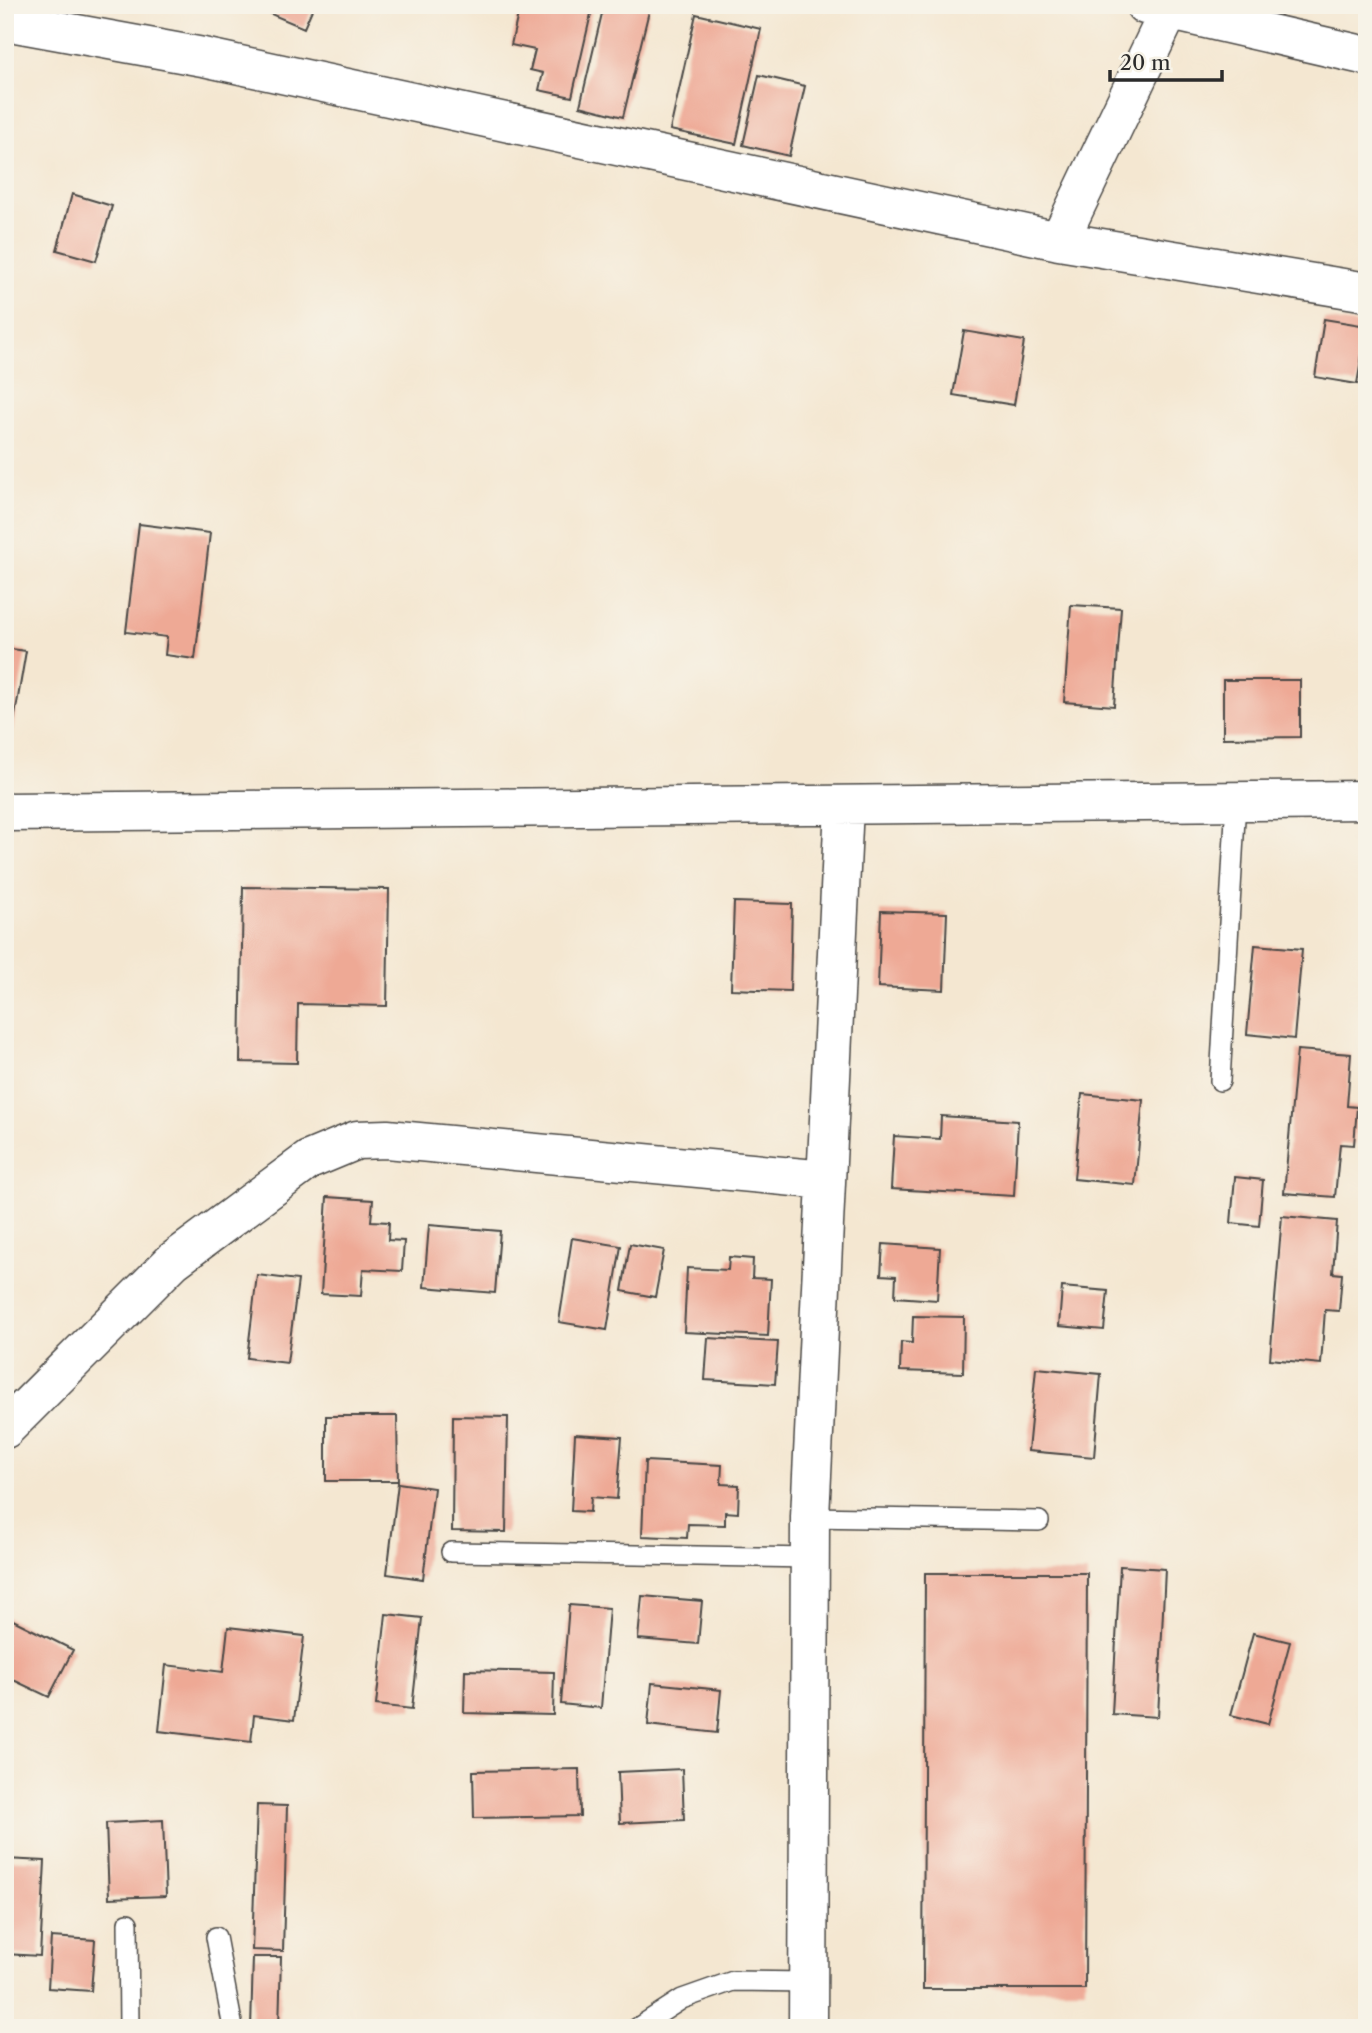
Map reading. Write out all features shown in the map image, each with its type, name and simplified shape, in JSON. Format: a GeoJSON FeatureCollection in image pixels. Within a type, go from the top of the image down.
{"type":"FeatureCollection","features":[{"type":"Feature","properties":{"kind":"street"},"geometry":{"type":"LineString","coordinates":[[1059,241],[1162,8],[1367,56]]}},
{"type":"Feature","properties":{"kind":"street"},"geometry":{"type":"LineString","coordinates":[[5,21],[203,57],[1059,241],[1367,292]]}},
{"type":"Feature","properties":{"kind":"street"},"geometry":{"type":"LineString","coordinates":[[5,811],[1367,800]]}},
{"type":"Feature","properties":{"kind":"street"},"geometry":{"type":"LineString","coordinates":[[808,2028],[810,1517],[844,806]]}},
{"type":"Feature","properties":{"kind":"street"},"geometry":{"type":"LineString","coordinates":[[5,1429],[173,1261],[309,1160],[357,1140],[387,1139],[826,1180]]}},
{"type":"Feature","properties":{"kind":"lane"},"geometry":{"type":"LineString","coordinates":[[1220,1081],[1236,801]]}},
{"type":"Feature","properties":{"kind":"lane"},"geometry":{"type":"LineString","coordinates":[[810,1517],[1039,1521]]}},
{"type":"Feature","properties":{"kind":"lane"},"geometry":{"type":"LineString","coordinates":[[451,1552],[810,1558]]}},
{"type":"Feature","properties":{"kind":"lane"},"geometry":{"type":"LineString","coordinates":[[128,1923],[129,2028]]}},
{"type":"Feature","properties":{"kind":"lane"},"geometry":{"type":"LineString","coordinates":[[216,1937],[233,2028]]}},
{"type":"Feature","properties":{"kind":"lane"},"geometry":{"type":"LineString","coordinates":[[637,2028],[682,1999],[733,1981],[808,1982]]}},
{"type":"Feature","properties":{"kind":"building"},"geometry":{"type":"Polygon","coordinates":[[[260,5],[314,5],[304,28],[259,9],[260,5]]]}},
{"type":"Feature","properties":{"kind":"building"},"geometry":{"type":"Polygon","coordinates":[[[520,5],[593,5],[572,97],[539,90],[543,73],[530,70],[535,50],[511,45],[520,5]]]}},
{"type":"Feature","properties":{"kind":"building"},"geometry":{"type":"Polygon","coordinates":[[[604,5],[650,7],[623,117],[580,106],[604,5]]]}},
{"type":"Feature","properties":{"kind":"building"},"geometry":{"type":"Polygon","coordinates":[[[696,14],[761,29],[736,144],[670,130],[696,14]]]}},
{"type":"Feature","properties":{"kind":"building"},"geometry":{"type":"Polygon","coordinates":[[[759,75],[805,86],[789,156],[743,145],[759,75]]]}},
{"type":"Feature","properties":{"kind":"building"},"geometry":{"type":"Polygon","coordinates":[[[72,194],[112,206],[96,261],[57,250],[72,194]]]}},
{"type":"Feature","properties":{"kind":"building"},"geometry":{"type":"Polygon","coordinates":[[[1324,319],[1367,326],[1357,384],[1315,377],[1324,319]]]}},
{"type":"Feature","properties":{"kind":"building"},"geometry":{"type":"Polygon","coordinates":[[[964,331],[1024,341],[1014,405],[953,395],[964,331]]]}},
{"type":"Feature","properties":{"kind":"building"},"geometry":{"type":"Polygon","coordinates":[[[139,524],[210,533],[195,659],[165,655],[167,637],[126,632],[139,524]]]}},
{"type":"Feature","properties":{"kind":"building"},"geometry":{"type":"Polygon","coordinates":[[[1071,605],[1121,608],[1114,706],[1064,702],[1071,605]]]}},
{"type":"Feature","properties":{"kind":"building"},"geometry":{"type":"Polygon","coordinates":[[[5,648],[26,651],[7,762],[5,761],[5,648]]]}},
{"type":"Feature","properties":{"kind":"building"},"geometry":{"type":"Polygon","coordinates":[[[1223,680],[1300,680],[1300,737],[1223,738],[1223,680]]]}},
{"type":"Feature","properties":{"kind":"building"},"geometry":{"type":"Polygon","coordinates":[[[243,887],[389,889],[387,1006],[298,1004],[297,1063],[240,1062],[243,887]]]}},
{"type":"Feature","properties":{"kind":"building"},"geometry":{"type":"Polygon","coordinates":[[[734,902],[792,904],[790,991],[731,989],[734,902]]]}},
{"type":"Feature","properties":{"kind":"building"},"geometry":{"type":"Polygon","coordinates":[[[881,911],[947,913],[944,990],[878,987],[881,911]]]}},
{"type":"Feature","properties":{"kind":"building"},"geometry":{"type":"Polygon","coordinates":[[[1255,945],[1302,949],[1294,1039],[1247,1034],[1255,945]]]}},
{"type":"Feature","properties":{"kind":"building"},"geometry":{"type":"Polygon","coordinates":[[[1297,1050],[1351,1054],[1347,1106],[1357,1107],[1354,1145],[1340,1144],[1335,1197],[1284,1193],[1297,1050]]]}},
{"type":"Feature","properties":{"kind":"building"},"geometry":{"type":"Polygon","coordinates":[[[1082,1094],[1143,1100],[1135,1185],[1074,1179],[1082,1094]]]}},
{"type":"Feature","properties":{"kind":"building"},"geometry":{"type":"Polygon","coordinates":[[[941,1116],[1018,1121],[1014,1196],[891,1189],[894,1136],[940,1139],[941,1116]]]}},
{"type":"Feature","properties":{"kind":"building"},"geometry":{"type":"Polygon","coordinates":[[[1235,1177],[1263,1180],[1259,1226],[1231,1223],[1235,1177]]]}},
{"type":"Feature","properties":{"kind":"building"},"geometry":{"type":"Polygon","coordinates":[[[327,1197],[373,1200],[371,1221],[389,1222],[388,1240],[404,1241],[402,1271],[363,1269],[361,1296],[321,1294],[327,1197]]]}},
{"type":"Feature","properties":{"kind":"building"},"geometry":{"type":"Polygon","coordinates":[[[1282,1216],[1337,1221],[1333,1273],[1342,1274],[1339,1311],[1325,1310],[1321,1364],[1270,1359],[1282,1216]]]}},
{"type":"Feature","properties":{"kind":"building"},"geometry":{"type":"Polygon","coordinates":[[[429,1225],[500,1231],[495,1293],[424,1287],[429,1225]]]}},
{"type":"Feature","properties":{"kind":"building"},"geometry":{"type":"Polygon","coordinates":[[[572,1238],[621,1246],[607,1330],[559,1322],[572,1238]]]}},
{"type":"Feature","properties":{"kind":"building"},"geometry":{"type":"Polygon","coordinates":[[[630,1244],[664,1250],[655,1297],[622,1291],[630,1244]]]}},
{"type":"Feature","properties":{"kind":"building"},"geometry":{"type":"Polygon","coordinates":[[[883,1244],[940,1248],[937,1300],[895,1297],[896,1276],[881,1275],[883,1244]]]}},
{"type":"Feature","properties":{"kind":"building"},"geometry":{"type":"Polygon","coordinates":[[[729,1257],[753,1259],[752,1278],[771,1279],[768,1336],[684,1332],[687,1268],[728,1270],[729,1257]]]}},
{"type":"Feature","properties":{"kind":"building"},"geometry":{"type":"Polygon","coordinates":[[[257,1275],[298,1280],[287,1363],[247,1358],[257,1275]]]}},
{"type":"Feature","properties":{"kind":"building"},"geometry":{"type":"Polygon","coordinates":[[[1062,1287],[1108,1291],[1104,1330],[1059,1326],[1062,1287]]]}},
{"type":"Feature","properties":{"kind":"building"},"geometry":{"type":"Polygon","coordinates":[[[913,1316],[964,1317],[963,1373],[900,1371],[901,1342],[912,1343],[913,1316]]]}},
{"type":"Feature","properties":{"kind":"building"},"geometry":{"type":"Polygon","coordinates":[[[708,1338],[778,1342],[775,1384],[705,1380],[708,1338]]]}},
{"type":"Feature","properties":{"kind":"building"},"geometry":{"type":"Polygon","coordinates":[[[1036,1368],[1101,1374],[1094,1457],[1028,1451],[1036,1368]]]}},
{"type":"Feature","properties":{"kind":"building"},"geometry":{"type":"Polygon","coordinates":[[[326,1416],[397,1416],[398,1481],[326,1481],[326,1416]]]}},
{"type":"Feature","properties":{"kind":"building"},"geometry":{"type":"Polygon","coordinates":[[[453,1416],[508,1417],[506,1532],[452,1531],[453,1416]]]}},
{"type":"Feature","properties":{"kind":"building"},"geometry":{"type":"Polygon","coordinates":[[[575,1434],[622,1437],[617,1499],[591,1497],[590,1512],[571,1511],[575,1434]]]}},
{"type":"Feature","properties":{"kind":"building"},"geometry":{"type":"Polygon","coordinates":[[[645,1461],[722,1465],[721,1484],[739,1485],[738,1513],[725,1512],[725,1525],[688,1524],[687,1538],[642,1536],[645,1461]]]}},
{"type":"Feature","properties":{"kind":"building"},"geometry":{"type":"Polygon","coordinates":[[[398,1483],[434,1488],[423,1579],[387,1574],[398,1483]]]}},
{"type":"Feature","properties":{"kind":"building"},"geometry":{"type":"Polygon","coordinates":[[[1120,1566],[1165,1569],[1158,1717],[1112,1714],[1120,1566]]]}},
{"type":"Feature","properties":{"kind":"building"},"geometry":{"type":"Polygon","coordinates":[[[925,1573],[1087,1573],[1085,1989],[923,1989],[925,1573]]]}},
{"type":"Feature","properties":{"kind":"building"},"geometry":{"type":"Polygon","coordinates":[[[642,1596],[702,1601],[698,1644],[638,1639],[642,1596]]]}},
{"type":"Feature","properties":{"kind":"building"},"geometry":{"type":"Polygon","coordinates":[[[569,1605],[609,1608],[601,1708],[561,1704],[569,1605]]]}},
{"type":"Feature","properties":{"kind":"building"},"geometry":{"type":"Polygon","coordinates":[[[386,1614],[422,1618],[412,1709],[376,1705],[386,1614]]]}},
{"type":"Feature","properties":{"kind":"building"},"geometry":{"type":"Polygon","coordinates":[[[5,1616],[73,1650],[49,1697],[5,1676],[5,1616]]]}},
{"type":"Feature","properties":{"kind":"building"},"geometry":{"type":"Polygon","coordinates":[[[228,1627],[304,1636],[294,1720],[254,1715],[251,1742],[159,1731],[166,1665],[223,1672],[228,1627]]]}},
{"type":"Feature","properties":{"kind":"building"},"geometry":{"type":"Polygon","coordinates":[[[1253,1633],[1290,1642],[1268,1724],[1231,1715],[1253,1633]]]}},
{"type":"Feature","properties":{"kind":"building"},"geometry":{"type":"Polygon","coordinates":[[[465,1670],[554,1672],[553,1715],[464,1713],[465,1670]]]}},
{"type":"Feature","properties":{"kind":"building"},"geometry":{"type":"Polygon","coordinates":[[[652,1683],[721,1690],[717,1733],[648,1725],[652,1683]]]}},
{"type":"Feature","properties":{"kind":"building"},"geometry":{"type":"Polygon","coordinates":[[[579,1769],[580,1816],[474,1818],[473,1771],[579,1769]]]}},
{"type":"Feature","properties":{"kind":"building"},"geometry":{"type":"Polygon","coordinates":[[[682,1769],[684,1820],[620,1823],[618,1772],[682,1769]]]}},
{"type":"Feature","properties":{"kind":"building"},"geometry":{"type":"Polygon","coordinates":[[[257,1805],[287,1806],[283,1951],[252,1950],[257,1805]]]}},
{"type":"Feature","properties":{"kind":"building"},"geometry":{"type":"Polygon","coordinates":[[[163,1820],[166,1896],[109,1898],[106,1823],[163,1820]]]}},
{"type":"Feature","properties":{"kind":"building"},"geometry":{"type":"Polygon","coordinates":[[[5,1859],[45,1861],[40,1956],[5,1954],[5,1859]]]}},
{"type":"Feature","properties":{"kind":"building"},"geometry":{"type":"Polygon","coordinates":[[[51,1937],[95,1940],[91,1991],[48,1988],[51,1937]]]}},
{"type":"Feature","properties":{"kind":"building"},"geometry":{"type":"Polygon","coordinates":[[[253,1957],[281,1957],[279,2028],[251,2028],[253,1957]]]}}]}
